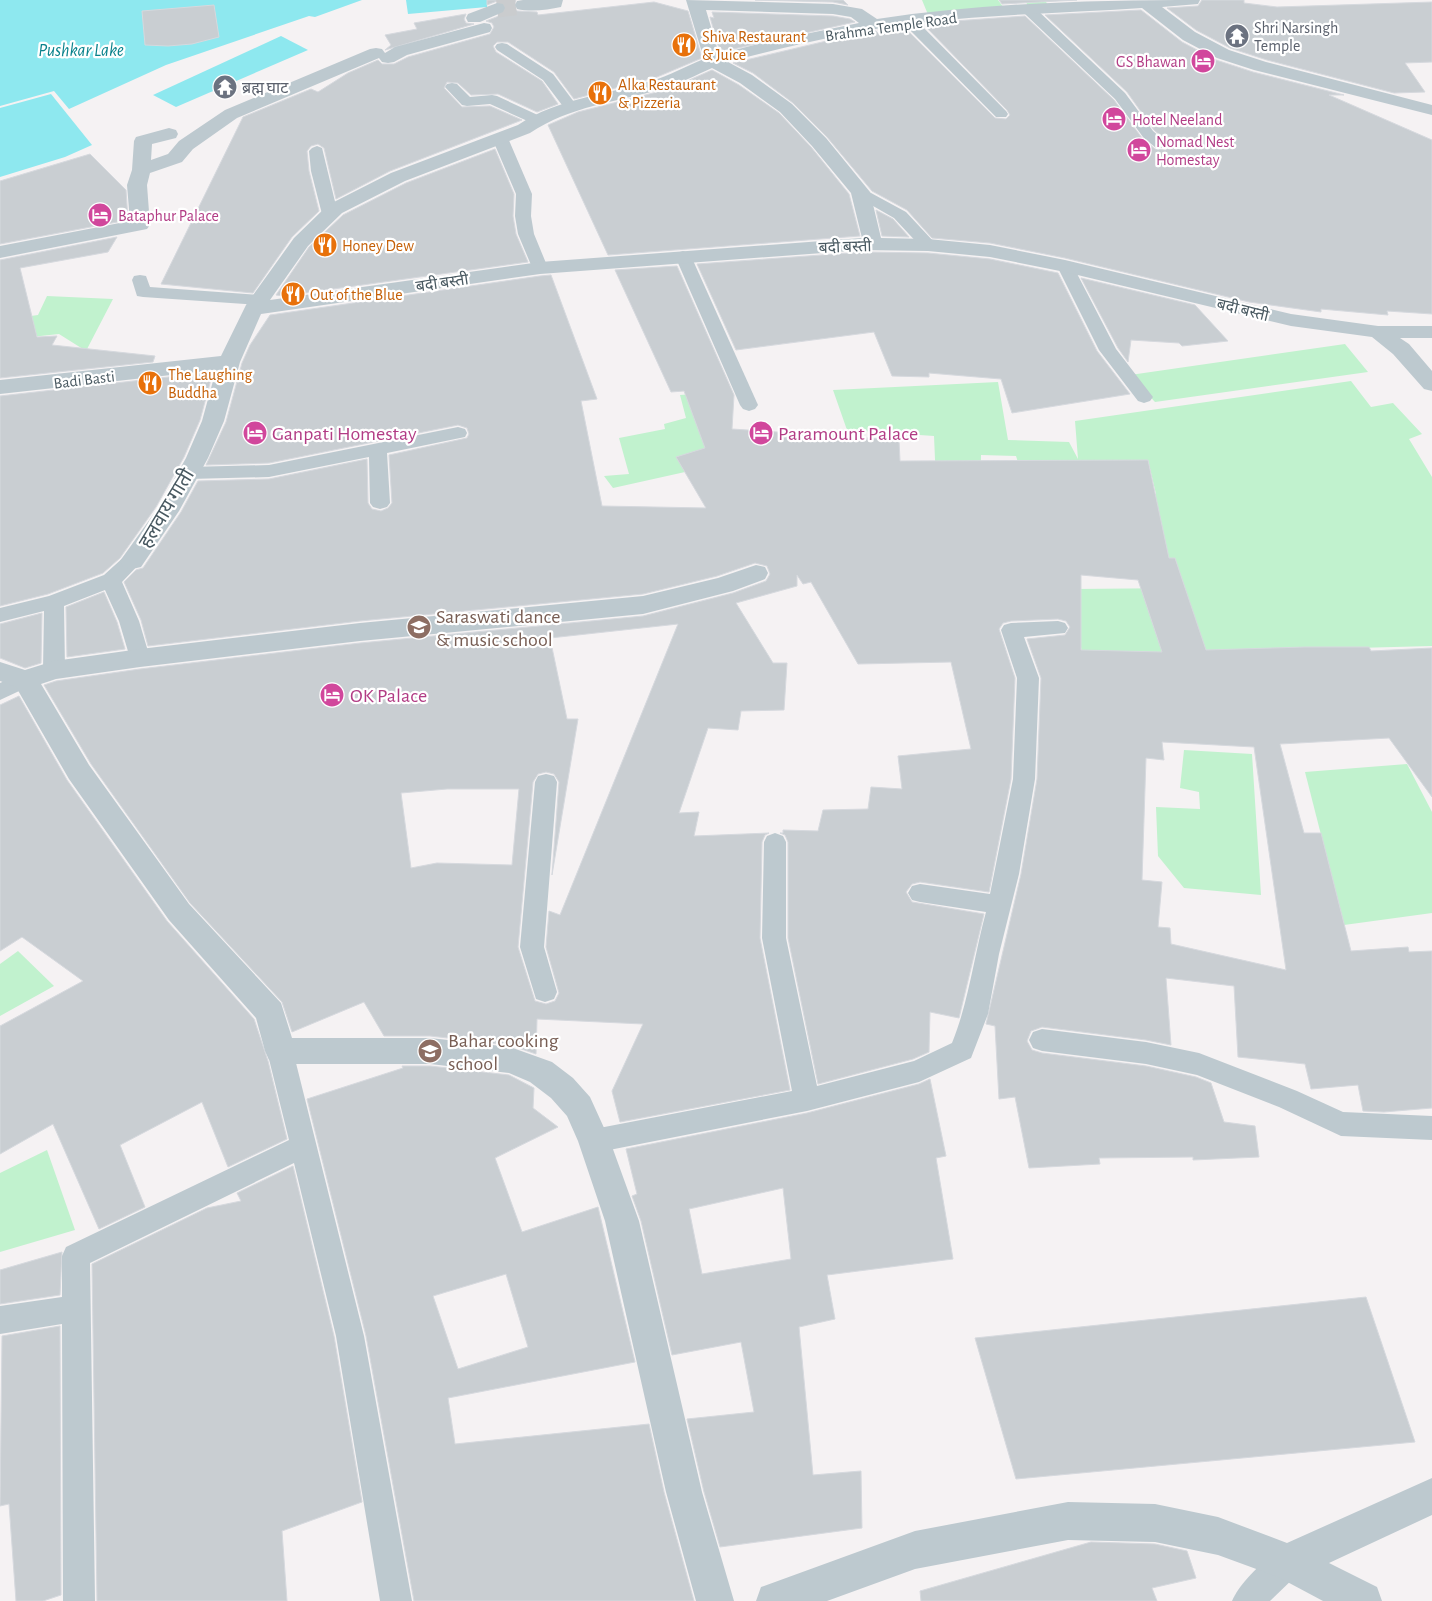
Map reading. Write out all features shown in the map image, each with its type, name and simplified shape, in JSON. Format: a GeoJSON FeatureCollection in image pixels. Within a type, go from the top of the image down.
{"type":"FeatureCollection","features":[{"type":"Feature","properties":{"kind":"street"},"geometry":{"type":"LineString","coordinates":[[523,5],[555,3],[555,0]]}},
{"type":"Feature","properties":{"kind":"street"},"geometry":{"type":"LineString","coordinates":[[916,0],[926,17]]}},
{"type":"Feature","properties":{"kind":"street","name":"Brahma Temple Road"},"geometry":{"type":"LineString","coordinates":[[257,305],[301,242],[335,209],[398,177],[524,129],[537,120],[570,106],[658,85],[713,61],[766,47],[874,25],[926,17],[1192,0]]}},
{"type":"Feature","properties":{"kind":"street"},"geometry":{"type":"LineString","coordinates":[[873,244],[860,192],[819,142],[786,108],[746,79],[713,61],[695,2],[833,8],[856,12],[874,25]]}},
{"type":"Feature","properties":{"kind":"street"},"geometry":{"type":"LineString","coordinates":[[1146,3],[1189,36],[1223,54],[1260,66],[1432,110]]}},
{"type":"Feature","properties":{"kind":"street"},"geometry":{"type":"LineString","coordinates":[[141,170],[176,158],[186,145],[231,114],[382,55],[479,23],[497,8]]}},
{"type":"Feature","properties":{"kind":"street"},"geometry":{"type":"LineString","coordinates":[[0,252],[140,225],[137,185],[141,170],[143,141],[169,134]]}},
{"type":"Feature","properties":{"kind":"street","name":"बदी बस्ती"},"geometry":{"type":"LineString","coordinates":[[257,305],[540,268],[683,256],[873,244],[990,251],[1065,266],[1291,320],[1378,332],[1432,332]]}},
{"type":"Feature","properties":{"kind":"street"},"geometry":{"type":"LineString","coordinates":[[229,362],[257,305]]}},
{"type":"Feature","properties":{"kind":"street"},"geometry":{"type":"LineString","coordinates":[[1378,332],[1401,349],[1432,384]]}},
{"type":"Feature","properties":{"kind":"street","name":"Badi Basti"},"geometry":{"type":"LineString","coordinates":[[0,387],[229,362]]}},
{"type":"Feature","properties":{"kind":"street","name":"हलवाय गाती"},"geometry":{"type":"LineString","coordinates":[[132,561],[159,527],[189,473],[213,421],[229,362]]}},
{"type":"Feature","properties":{"kind":"street"},"geometry":{"type":"LineString","coordinates":[[715,1601],[684,1492],[622,1221],[594,1141],[579,1107],[562,1088],[541,1072],[510,1060],[430,1051],[280,1052],[270,1012],[179,912],[12,675],[360,632],[643,604],[724,585],[756,573]]}},
{"type":"Feature","properties":{"kind":"street"},"geometry":{"type":"LineString","coordinates":[[1288,1562],[1432,1496]]}},
{"type":"Feature","properties":{"kind":"street"},"geometry":{"type":"LineString","coordinates":[[775,1601],[915,1550],[1068,1521],[1156,1523],[1218,1536],[1288,1562],[1363,1601]]}},
{"type":"Feature","properties":{"kind":"lane"},"geometry":{"type":"LineString","coordinates":[[1030,11],[1120,96],[1148,134],[1161,144]]}},
{"type":"Feature","properties":{"kind":"lane"},"geometry":{"type":"LineString","coordinates":[[908,20],[1001,114]]}},
{"type":"Feature","properties":{"kind":"lane"},"geometry":{"type":"LineString","coordinates":[[502,47],[548,77],[570,106]]}},
{"type":"Feature","properties":{"kind":"lane"},"geometry":{"type":"LineString","coordinates":[[452,87],[467,102],[492,99],[537,120]]}},
{"type":"Feature","properties":{"kind":"lane"},"geometry":{"type":"LineString","coordinates":[[500,138],[524,194],[526,234],[540,268]]}},
{"type":"Feature","properties":{"kind":"lane"},"geometry":{"type":"LineString","coordinates":[[317,151],[319,171],[330,214]]}},
{"type":"Feature","properties":{"kind":"lane"},"geometry":{"type":"LineString","coordinates":[[860,192],[900,215],[928,246]]}},
{"type":"Feature","properties":{"kind":"lane"},"geometry":{"type":"LineString","coordinates":[[683,256],[748,405]]}},
{"type":"Feature","properties":{"kind":"lane"},"geometry":{"type":"LineString","coordinates":[[1065,266],[1108,350],[1144,397]]}},
{"type":"Feature","properties":{"kind":"lane"},"geometry":{"type":"LineString","coordinates":[[140,280],[143,292],[257,305]]}},
{"type":"Feature","properties":{"kind":"lane"},"geometry":{"type":"LineString","coordinates":[[189,473],[269,471],[458,433]]}},
{"type":"Feature","properties":{"kind":"lane"},"geometry":{"type":"LineString","coordinates":[[378,449],[380,503]]}},
{"type":"Feature","properties":{"kind":"lane","name":"हलवाय गाती"},"geometry":{"type":"LineString","coordinates":[[0,615],[54,602],[111,580],[132,561]]}},
{"type":"Feature","properties":{"kind":"lane"},"geometry":{"type":"LineString","coordinates":[[111,580],[129,621],[140,658]]}},
{"type":"Feature","properties":{"kind":"lane"},"geometry":{"type":"LineString","coordinates":[[54,602],[54,670]]}},
{"type":"Feature","properties":{"kind":"lane"},"geometry":{"type":"LineString","coordinates":[[594,1141],[807,1100],[919,1071],[962,1050],[976,1014],[1024,779],[1028,678],[1011,630],[1058,628]]}},
{"type":"Feature","properties":{"kind":"lane"},"geometry":{"type":"LineString","coordinates":[[0,692],[12,675]]}},
{"type":"Feature","properties":{"kind":"lane"},"geometry":{"type":"LineString","coordinates":[[545,992],[532,947],[546,782]]}},
{"type":"Feature","properties":{"kind":"lane"},"geometry":{"type":"LineString","coordinates":[[775,842],[774,938],[807,1100]]}},
{"type":"Feature","properties":{"kind":"lane"},"geometry":{"type":"LineString","coordinates":[[920,892],[999,905]]}},
{"type":"Feature","properties":{"kind":"lane"},"geometry":{"type":"LineString","coordinates":[[1042,1040],[1146,1054],[1199,1064],[1288,1099],[1340,1124],[1432,1128]]}},
{"type":"Feature","properties":{"kind":"lane"},"geometry":{"type":"LineString","coordinates":[[280,1052],[350,1336],[396,1601]]}},
{"type":"Feature","properties":{"kind":"lane"},"geometry":{"type":"LineString","coordinates":[[79,1601],[76,1256],[302,1146]]}},
{"type":"Feature","properties":{"kind":"lane"},"geometry":{"type":"LineString","coordinates":[[0,1320],[76,1308]]}},
{"type":"Feature","properties":{"kind":"lane"},"geometry":{"type":"LineString","coordinates":[[1248,1601],[1288,1562]]}},
{"type":"Feature","properties":{"kind":"green space"},"geometry":{"type":"Polygon","coordinates":[[[922,0],[998,0],[1004,8],[1028,6],[1025,0],[1045,0],[1050,9],[929,17],[922,0]]]}},
{"type":"Feature","properties":{"kind":"green space"},"geometry":{"type":"Polygon","coordinates":[[[47,296],[113,299],[86,351],[59,334],[31,337],[17,318],[38,315],[47,296]]]}},
{"type":"Feature","properties":{"kind":"green space"},"geometry":{"type":"Polygon","coordinates":[[[1345,344],[1368,372],[1155,402],[1130,375],[1345,344]]]}},
{"type":"Feature","properties":{"kind":"green space"},"geometry":{"type":"Polygon","coordinates":[[[1351,381],[1371,407],[1393,403],[1422,434],[1409,439],[1432,477],[1432,646],[1082,655],[1074,589],[1185,588],[1175,558],[1107,559],[1036,519],[1016,456],[981,455],[980,511],[937,506],[934,436],[847,430],[833,390],[998,382],[1008,440],[1069,442],[1078,459],[1075,421],[1351,381]],[[1148,460],[1079,461],[1095,494],[1156,494],[1148,460]]]}},
{"type":"Feature","properties":{"kind":"green space"},"geometry":{"type":"Polygon","coordinates":[[[709,393],[719,450],[704,449],[676,457],[685,472],[613,488],[604,476],[629,474],[619,438],[665,429],[664,424],[686,418],[680,395],[709,393]]]}},
{"type":"Feature","properties":{"kind":"green space"},"geometry":{"type":"Polygon","coordinates":[[[1184,750],[1252,754],[1261,895],[1184,888],[1158,856],[1156,807],[1200,809],[1199,792],[1180,788],[1184,750]]]}},
{"type":"Feature","properties":{"kind":"green space"},"geometry":{"type":"Polygon","coordinates":[[[1407,764],[1432,812],[1432,913],[1344,925],[1305,772],[1407,764]]]}},
{"type":"Feature","properties":{"kind":"green space"},"geometry":{"type":"Polygon","coordinates":[[[18,951],[54,986],[0,1016],[0,964],[18,951]]]}},
{"type":"Feature","properties":{"kind":"green space"},"geometry":{"type":"Polygon","coordinates":[[[47,1150],[75,1230],[0,1252],[0,1173],[47,1150]]]}},
{"type":"Feature","properties":{"kind":"water","name":"Pushkar Lake"},"geometry":{"type":"Polygon","coordinates":[[[0,0],[362,0],[166,65],[69,109],[54,91],[0,106],[0,0]]]}},
{"type":"Feature","properties":{"kind":"water"},"geometry":{"type":"Polygon","coordinates":[[[406,0],[487,0],[487,7],[408,14],[406,0]]]}},
{"type":"Feature","properties":{"kind":"water"},"geometry":{"type":"Polygon","coordinates":[[[281,36],[308,50],[176,107],[153,95],[281,36]]]}},
{"type":"Feature","properties":{"kind":"water"},"geometry":{"type":"Polygon","coordinates":[[[51,94],[92,145],[65,157],[0,177],[0,108],[51,94]]]}},
{"type":"Feature","properties":{"kind":"building"},"geometry":{"type":"Polygon","coordinates":[[[487,0],[516,0],[513,6],[517,11],[537,12],[538,15],[654,2],[688,11],[702,58],[657,77],[574,99],[554,72],[508,42],[497,42],[493,46],[496,52],[542,81],[558,104],[537,112],[498,94],[471,95],[458,83],[447,82],[444,88],[462,107],[490,106],[522,120],[390,171],[336,199],[324,148],[318,144],[311,146],[307,151],[309,171],[319,211],[292,237],[253,293],[161,284],[243,117],[311,89],[318,92],[348,73],[378,60],[382,64],[394,64],[408,57],[490,34],[494,27],[492,23],[486,21],[504,14],[507,7],[503,2],[497,1],[487,5],[487,0]]]}},
{"type":"Feature","properties":{"kind":"building"},"geometry":{"type":"Polygon","coordinates":[[[755,0],[843,0],[848,5],[833,2],[755,0]]]}},
{"type":"Feature","properties":{"kind":"building"},"geometry":{"type":"Polygon","coordinates":[[[999,0],[1077,0],[1002,4],[999,0]]]}},
{"type":"Feature","properties":{"kind":"building"},"geometry":{"type":"Polygon","coordinates":[[[1202,0],[1244,0],[1244,3],[1277,7],[1432,2],[1432,62],[1405,63],[1425,92],[1394,93],[1267,60],[1230,48],[1196,30],[1167,8],[1198,6],[1202,0]]]}},
{"type":"Feature","properties":{"kind":"building"},"geometry":{"type":"Polygon","coordinates":[[[214,5],[219,37],[192,44],[145,45],[142,11],[214,5]]]}},
{"type":"Feature","properties":{"kind":"building"},"geometry":{"type":"Polygon","coordinates":[[[1141,10],[1182,42],[1216,60],[1253,72],[1344,95],[1329,95],[1432,140],[1432,314],[1387,311],[1388,315],[1321,309],[1321,312],[1249,302],[1065,258],[990,243],[932,238],[907,210],[872,191],[827,137],[793,103],[753,73],[733,63],[852,35],[876,31],[879,34],[907,30],[995,118],[1006,119],[1010,115],[1007,110],[925,26],[954,21],[1025,16],[1114,100],[1142,138],[1155,149],[1166,150],[1170,144],[1154,130],[1127,92],[1045,15],[1141,10]]]}},
{"type":"Feature","properties":{"kind":"building"},"geometry":{"type":"Polygon","coordinates":[[[712,12],[833,16],[850,19],[855,22],[720,52],[710,17],[714,18],[712,12]]]}},
{"type":"Feature","properties":{"kind":"building"},"geometry":{"type":"Polygon","coordinates":[[[466,14],[464,19],[466,23],[474,24],[385,50],[391,45],[385,35],[417,29],[414,23],[466,14]]]}},
{"type":"Feature","properties":{"kind":"building"},"geometry":{"type":"Polygon","coordinates":[[[712,70],[739,85],[779,113],[811,147],[849,194],[860,236],[608,255],[548,125],[578,112],[669,89],[712,70]]]}},
{"type":"Feature","properties":{"kind":"building"},"geometry":{"type":"Polygon","coordinates":[[[495,149],[514,194],[513,216],[516,234],[528,262],[283,296],[276,295],[309,247],[343,215],[406,183],[495,149]]]}},
{"type":"Feature","properties":{"kind":"building"},"geometry":{"type":"Polygon","coordinates":[[[90,154],[126,190],[128,220],[0,244],[0,181],[90,154]]]}},
{"type":"Feature","properties":{"kind":"building"},"geometry":{"type":"Polygon","coordinates":[[[876,210],[893,219],[909,237],[882,236],[876,210]]]}},
{"type":"Feature","properties":{"kind":"building"},"geometry":{"type":"Polygon","coordinates":[[[117,237],[108,252],[20,268],[37,337],[57,336],[52,345],[155,356],[153,362],[0,378],[0,260],[117,237]]]}},
{"type":"Feature","properties":{"kind":"building"},"geometry":{"type":"Polygon","coordinates":[[[863,252],[928,253],[990,259],[1058,273],[1097,351],[1130,394],[1012,413],[1001,379],[929,373],[929,377],[892,376],[874,332],[736,350],[697,264],[863,252]]]}},
{"type":"Feature","properties":{"kind":"building"},"geometry":{"type":"Polygon","coordinates":[[[677,266],[734,395],[732,429],[899,440],[900,461],[1148,460],[1169,558],[1175,558],[1206,650],[1369,647],[1371,651],[1432,648],[1432,797],[1389,738],[1280,744],[1304,833],[1321,833],[1351,951],[1408,947],[1409,952],[1432,951],[1432,1108],[1384,1112],[1363,1111],[1358,1085],[1311,1089],[1305,1064],[1238,1057],[1234,986],[1166,978],[1171,1045],[1042,1027],[1031,1031],[1027,1041],[1032,1050],[1042,1053],[1146,1066],[1196,1077],[1211,1083],[1224,1122],[1255,1126],[1259,1157],[1193,1160],[1193,1157],[1099,1158],[1100,1164],[1029,1168],[1015,1097],[999,1099],[995,1026],[986,1024],[1021,874],[1037,779],[1041,678],[1027,639],[1065,635],[1070,627],[1066,621],[1058,619],[1011,621],[1003,623],[999,629],[1015,678],[1011,779],[989,892],[920,882],[912,884],[906,892],[912,902],[984,914],[959,1018],[930,1012],[929,1052],[913,1059],[818,1084],[788,938],[788,842],[785,835],[780,833],[783,833],[783,830],[818,831],[823,810],[868,809],[871,787],[902,789],[898,756],[971,749],[951,662],[858,664],[811,582],[803,584],[797,575],[797,586],[736,603],[773,663],[787,663],[784,710],[741,711],[738,730],[708,728],[679,813],[699,812],[694,836],[769,833],[765,835],[762,842],[760,938],[790,1090],[620,1122],[612,1091],[643,1024],[537,1019],[536,1054],[510,1045],[430,1036],[384,1036],[364,1002],[292,1032],[282,1002],[190,903],[91,764],[44,685],[56,681],[140,669],[360,643],[643,616],[733,593],[766,581],[770,574],[767,566],[755,563],[717,576],[643,594],[360,621],[148,646],[141,620],[124,582],[136,570],[143,568],[181,512],[198,481],[269,479],[367,459],[368,503],[372,509],[381,511],[388,508],[392,503],[389,455],[467,438],[469,434],[467,428],[458,425],[269,463],[206,465],[226,422],[242,363],[250,345],[270,315],[551,275],[597,399],[581,401],[602,506],[706,508],[676,457],[705,448],[684,391],[671,392],[615,270],[677,266]],[[1081,575],[1081,650],[1162,652],[1138,580],[1081,575]],[[678,624],[550,638],[567,719],[578,719],[552,875],[559,782],[554,774],[546,772],[538,774],[533,782],[518,947],[535,1001],[546,1004],[555,1001],[559,993],[546,947],[549,911],[560,915],[678,624]],[[1162,742],[1164,760],[1146,758],[1142,880],[1162,882],[1158,927],[1170,928],[1171,944],[1286,970],[1254,747],[1162,742]],[[447,789],[401,793],[411,868],[437,863],[512,865],[519,789],[447,789]]]}},
{"type":"Feature","properties":{"kind":"building"},"geometry":{"type":"Polygon","coordinates":[[[1081,278],[1195,305],[1228,341],[1182,346],[1179,343],[1131,340],[1128,362],[1118,348],[1081,278]]]}},
{"type":"Feature","properties":{"kind":"building"},"geometry":{"type":"Polygon","coordinates":[[[213,372],[200,420],[184,457],[156,507],[120,558],[103,573],[48,594],[0,606],[0,396],[213,372]]]}},
{"type":"Feature","properties":{"kind":"building"},"geometry":{"type":"Polygon","coordinates":[[[104,592],[117,622],[125,649],[67,657],[66,607],[104,592]]]}},
{"type":"Feature","properties":{"kind":"building"},"geometry":{"type":"Polygon","coordinates":[[[42,613],[41,663],[25,668],[0,658],[0,624],[42,613]]]}},
{"type":"Feature","properties":{"kind":"building"},"geometry":{"type":"Polygon","coordinates":[[[19,696],[67,780],[167,921],[254,1019],[268,1061],[287,1139],[228,1167],[202,1102],[120,1145],[145,1207],[99,1229],[53,1124],[0,1154],[0,1026],[83,981],[22,937],[0,951],[0,705],[19,696]]]}},
{"type":"Feature","properties":{"kind":"building"},"geometry":{"type":"Polygon","coordinates":[[[402,1066],[430,1066],[509,1075],[534,1088],[533,1108],[558,1127],[495,1158],[522,1232],[598,1207],[635,1362],[448,1398],[455,1444],[649,1424],[664,1492],[694,1601],[414,1601],[366,1336],[307,1099],[403,1068],[402,1066]],[[506,1274],[433,1296],[458,1369],[528,1347],[506,1274]]]}},
{"type":"Feature","properties":{"kind":"building"},"geometry":{"type":"Polygon","coordinates":[[[930,1079],[946,1156],[936,1158],[953,1259],[827,1275],[835,1319],[799,1327],[813,1475],[861,1471],[862,1528],[720,1547],[704,1492],[687,1419],[754,1412],[741,1342],[672,1355],[641,1221],[632,1196],[637,1194],[626,1149],[807,1113],[919,1084],[930,1079]],[[783,1188],[689,1209],[702,1274],[791,1259],[783,1188]]]}},
{"type":"Feature","properties":{"kind":"building"},"geometry":{"type":"Polygon","coordinates":[[[293,1166],[334,1336],[362,1502],[282,1531],[287,1601],[97,1601],[92,1264],[207,1208],[241,1201],[237,1193],[293,1166]]]}},
{"type":"Feature","properties":{"kind":"building"},"geometry":{"type":"Polygon","coordinates":[[[62,1252],[60,1295],[0,1304],[0,1270],[62,1252]]]}},
{"type":"Feature","properties":{"kind":"building"},"geometry":{"type":"Polygon","coordinates":[[[1366,1297],[1415,1442],[1016,1479],[975,1338],[1366,1297]]]}},
{"type":"Feature","properties":{"kind":"building"},"geometry":{"type":"Polygon","coordinates":[[[60,1326],[61,1595],[43,1601],[16,1601],[9,1504],[0,1506],[2,1336],[60,1326]]]}},
{"type":"Feature","properties":{"kind":"building"},"geometry":{"type":"Polygon","coordinates":[[[1091,1542],[1155,1544],[1187,1551],[1196,1578],[1152,1588],[1157,1601],[921,1601],[920,1591],[1091,1542]]]}},
{"type":"Feature","properties":{"kind":"tunnel"},"geometry":{"type":"LineString","coordinates":[[497,8],[523,5]]}},
{"type":"Feature","properties":{"kind":"place","name":"Shri Narsingh Temple"},"geometry":{"type":"Point","coordinates":[1237,36]}},
{"type":"Feature","properties":{"kind":"place","name":"Shiva Restaurant & Juice"},"geometry":{"type":"Point","coordinates":[684,45]}},
{"type":"Feature","properties":{"kind":"place","name":"GS Bhawan"},"geometry":{"type":"Point","coordinates":[1203,61]}},
{"type":"Feature","properties":{"kind":"place","name":"ब्रह्म घाट"},"geometry":{"type":"Point","coordinates":[225,87]}},
{"type":"Feature","properties":{"kind":"place","name":"Alka Restaurant & Pizzeria"},"geometry":{"type":"Point","coordinates":[600,93]}},
{"type":"Feature","properties":{"kind":"place","name":"Hotel Neeland"},"geometry":{"type":"Point","coordinates":[1114,119]}},
{"type":"Feature","properties":{"kind":"place","name":"Nomad Nest Homestay"},"geometry":{"type":"Point","coordinates":[1139,150]}},
{"type":"Feature","properties":{"kind":"place","name":"Bataphur Palace"},"geometry":{"type":"Point","coordinates":[100,215]}},
{"type":"Feature","properties":{"kind":"place","name":"Honey Dew"},"geometry":{"type":"Point","coordinates":[325,245]}},
{"type":"Feature","properties":{"kind":"place","name":"Out of the Blue"},"geometry":{"type":"Point","coordinates":[293,294]}},
{"type":"Feature","properties":{"kind":"place","name":"The Laughing Buddha"},"geometry":{"type":"Point","coordinates":[150,383]}},
{"type":"Feature","properties":{"kind":"place","name":"Ganpati Homestay"},"geometry":{"type":"Point","coordinates":[255,433]}},
{"type":"Feature","properties":{"kind":"place","name":"Paramount Palace"},"geometry":{"type":"Point","coordinates":[761,433]}},
{"type":"Feature","properties":{"kind":"place","name":"Saraswati dance & music school"},"geometry":{"type":"Point","coordinates":[419,627]}},
{"type":"Feature","properties":{"kind":"place","name":"OK Palace"},"geometry":{"type":"Point","coordinates":[332,695]}},
{"type":"Feature","properties":{"kind":"place","name":"Bahar cooking school"},"geometry":{"type":"Point","coordinates":[430,1051]}}]}
